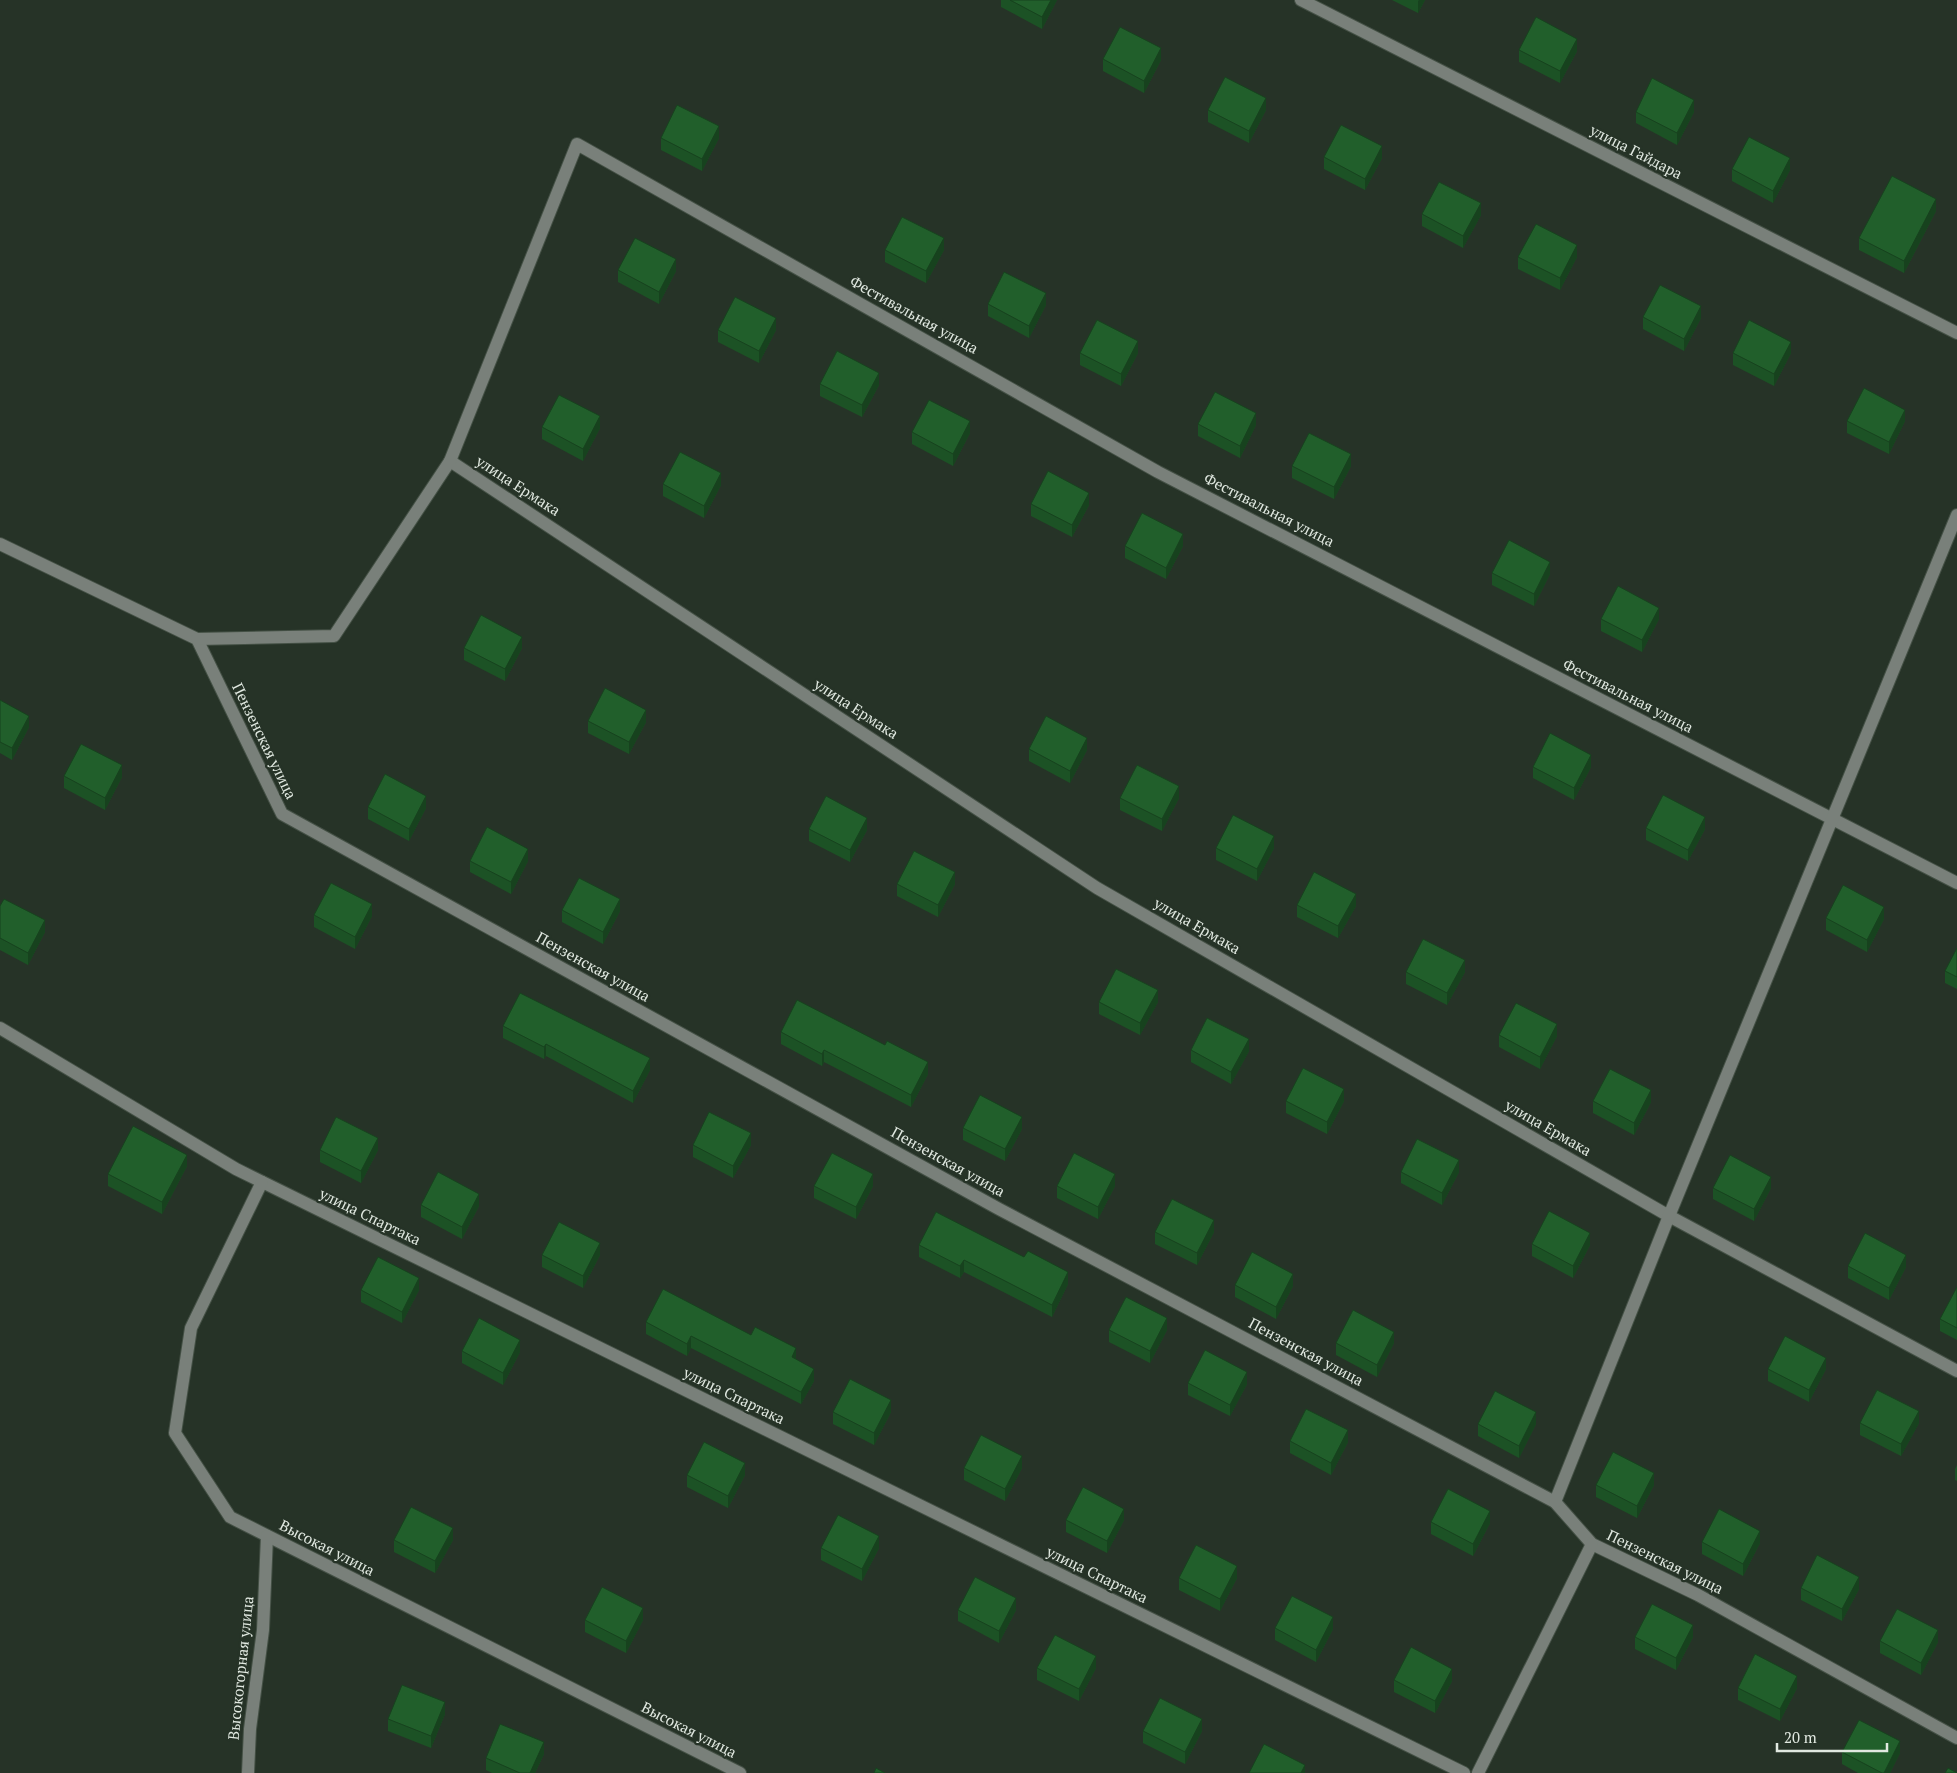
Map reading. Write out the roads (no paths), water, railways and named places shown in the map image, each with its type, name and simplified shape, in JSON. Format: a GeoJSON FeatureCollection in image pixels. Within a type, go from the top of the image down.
{"type":"FeatureCollection","features":[{"type":"Feature","properties":{"kind":"street","name":"улица Гайдара"},"geometry":{"type":"LineString","coordinates":[[1301,0],[1957,333]]}},
{"type":"Feature","properties":{"kind":"street","name":"Фестивальная улица"},"geometry":{"type":"LineString","coordinates":[[450,461],[577,144],[1158,472],[1957,883]]}},
{"type":"Feature","properties":{"kind":"street"},"geometry":{"type":"LineString","coordinates":[[0,544],[197,639],[334,636],[450,461]]}},
{"type":"Feature","properties":{"kind":"street","name":"улица Ермака"},"geometry":{"type":"LineString","coordinates":[[450,461],[1097,888],[1669,1216],[1957,1371]]}},
{"type":"Feature","properties":{"kind":"street"},"geometry":{"type":"LineString","coordinates":[[1555,1502],[1669,1216],[1957,515]]}},
{"type":"Feature","properties":{"kind":"street","name":"Пензенская улица"},"geometry":{"type":"LineString","coordinates":[[197,639],[282,814],[999,1209],[1555,1502],[1592,1544],[1698,1595],[1957,1738]]}},
{"type":"Feature","properties":{"kind":"street","name":"улица Спартака"},"geometry":{"type":"LineString","coordinates":[[0,1028],[236,1169],[1464,1773]]}},
{"type":"Feature","properties":{"kind":"street","name":"Высокая улица"},"geometry":{"type":"LineString","coordinates":[[262,1182],[191,1328],[175,1433],[230,1517],[740,1773]]}},
{"type":"Feature","properties":{"kind":"street","name":"Высокогорная улица"},"geometry":{"type":"LineString","coordinates":[[248,1773],[250,1729],[264,1630],[267,1536]]}},
{"type":"Feature","properties":{"kind":"street"},"geometry":{"type":"LineString","coordinates":[[1478,1773],[1592,1544]]}}]}
